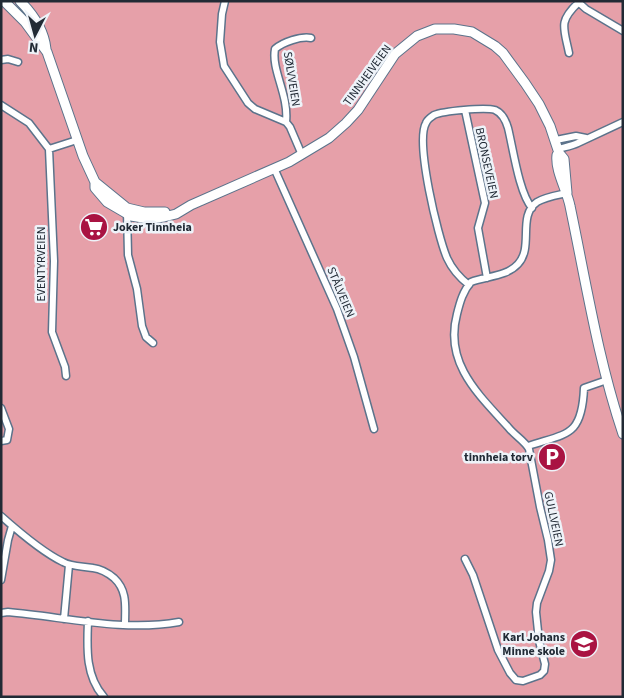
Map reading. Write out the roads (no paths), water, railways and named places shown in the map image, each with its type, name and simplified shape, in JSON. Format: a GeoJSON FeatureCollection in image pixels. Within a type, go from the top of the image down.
{"type":"FeatureCollection","features":[{"type":"Feature","properties":{"kind":"street","name":"TINNHEIVEIEN"},"geometry":{"type":"LineString","coordinates":[[5,1],[25,22],[47,52],[77,140],[95,182],[98,194],[113,206],[143,218],[172,216],[179,210],[274,168],[329,138],[358,110],[395,54],[402,47],[425,33],[445,29],[472,32],[487,40],[503,53],[539,104],[558,147],[556,162],[567,193],[607,380],[623,434]]}},
{"type":"Feature","properties":{"kind":"street"},"geometry":{"type":"LineString","coordinates":[[20,1],[41,28],[45,37],[47,52]]}},
{"type":"Feature","properties":{"kind":"street","name":"SØLVVEIEN"},"geometry":{"type":"LineString","coordinates":[[225,1],[220,42],[224,66],[248,103],[255,109],[286,122],[302,154]]}},
{"type":"Feature","properties":{"kind":"street"},"geometry":{"type":"LineString","coordinates":[[569,53],[564,20],[568,12],[578,2],[623,31]]}},
{"type":"Feature","properties":{"kind":"street","name":"SØLVVEIEN"},"geometry":{"type":"LineString","coordinates":[[286,122],[286,101],[275,60],[275,49],[284,44],[307,37],[311,38]]}},
{"type":"Feature","properties":{"kind":"street"},"geometry":{"type":"LineString","coordinates":[[1,60],[18,62]]}},
{"type":"Feature","properties":{"kind":"street"},"geometry":{"type":"LineString","coordinates":[[1,105],[29,123],[49,149],[77,140]]}},
{"type":"Feature","properties":{"kind":"street","name":"BRONSEVEIEN"},"geometry":{"type":"LineString","coordinates":[[469,285],[452,266],[441,239],[424,162],[422,139],[426,122],[433,116],[465,110],[495,110],[500,113],[505,120],[522,187],[532,208]]}},
{"type":"Feature","properties":{"kind":"street","name":"BRONSEVEIEN"},"geometry":{"type":"LineString","coordinates":[[465,110],[485,203],[478,228],[487,278]]}},
{"type":"Feature","properties":{"kind":"street"},"geometry":{"type":"LineString","coordinates":[[558,147],[576,136],[586,138],[622,124]]}},
{"type":"Feature","properties":{"kind":"street","name":"EVENTYRVEIEN"},"geometry":{"type":"LineString","coordinates":[[49,149],[54,261],[52,332],[65,367],[66,376]]}},
{"type":"Feature","properties":{"kind":"street","name":"STÅLVEIEN"},"geometry":{"type":"LineString","coordinates":[[274,168],[337,309],[354,357],[374,429]]}},
{"type":"Feature","properties":{"kind":"street"},"geometry":{"type":"LineString","coordinates":[[567,193],[536,202],[527,224],[526,250],[518,264],[510,270],[478,279],[469,285],[463,294],[459,307],[455,328],[455,345],[459,363],[470,383],[516,437],[528,446],[560,437],[569,432],[580,418],[584,388],[607,380]]}},
{"type":"Feature","properties":{"kind":"street"},"geometry":{"type":"LineString","coordinates":[[127,211],[126,246],[137,289],[142,326],[146,336],[152,343]]}},
{"type":"Feature","properties":{"kind":"street"},"geometry":{"type":"LineString","coordinates":[[1,408],[9,429],[7,440],[1,441]]}},
{"type":"Feature","properties":{"kind":"street","name":"GULLVEIEN"},"geometry":{"type":"LineString","coordinates":[[465,559],[498,650],[510,673],[516,680],[523,681],[540,675],[544,671],[546,664],[538,632],[537,603],[549,571],[551,560],[528,446]]}},
{"type":"Feature","properties":{"kind":"street"},"geometry":{"type":"LineString","coordinates":[[1,516],[44,551],[69,565],[103,570],[117,581],[124,594],[125,625]]}},
{"type":"Feature","properties":{"kind":"street"},"geometry":{"type":"LineString","coordinates":[[1,580],[12,526]]}},
{"type":"Feature","properties":{"kind":"street"},"geometry":{"type":"LineString","coordinates":[[64,618],[69,565]]}},
{"type":"Feature","properties":{"kind":"street"},"geometry":{"type":"LineString","coordinates":[[1,613],[125,625],[155,626],[179,622]]}},
{"type":"Feature","properties":{"kind":"street"},"geometry":{"type":"LineString","coordinates":[[88,621],[87,660],[99,692],[104,697]]}},
{"type":"Feature","properties":{"kind":"place","name":"Joker Tinnheia"},"geometry":{"type":"Point","coordinates":[94,227]}},
{"type":"Feature","properties":{"kind":"place","name":"tinnheia torv"},"geometry":{"type":"Point","coordinates":[552,457]}},
{"type":"Feature","properties":{"kind":"place","name":"Karl Johans Minne skole"},"geometry":{"type":"Point","coordinates":[584,644]}}]}
